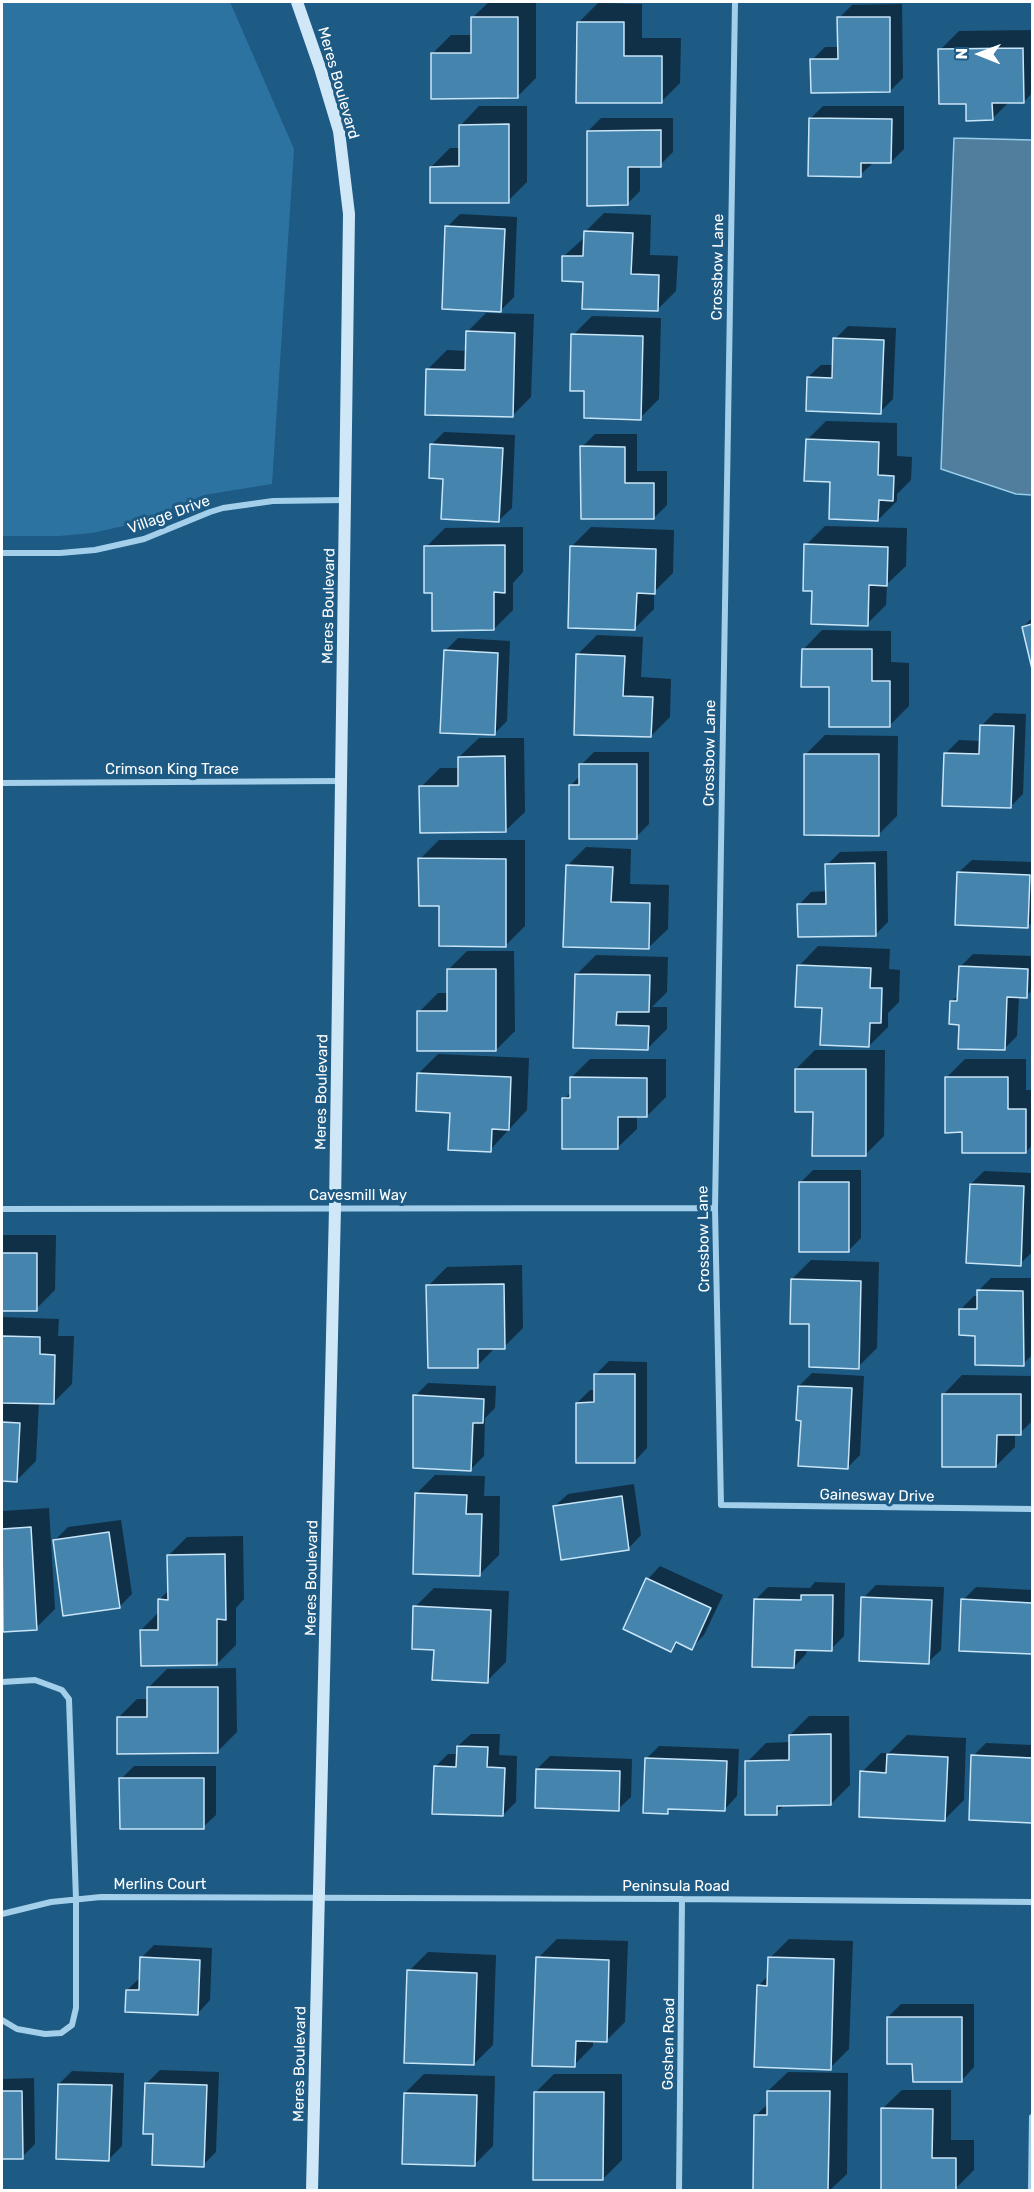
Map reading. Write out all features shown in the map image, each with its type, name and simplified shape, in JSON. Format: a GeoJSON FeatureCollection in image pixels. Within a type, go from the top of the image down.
{"type":"FeatureCollection","features":[{"type":"Feature","properties":{"kind":"street","name":"Meres Boulevard"},"geometry":{"type":"LineString","coordinates":[[297,2],[339,131],[349,214],[335,1208],[312,2190]]}},
{"type":"Feature","properties":{"kind":"street","name":"Crossbow Lane"},"geometry":{"type":"LineString","coordinates":[[721,1505],[715,1208],[735,2]]}},
{"type":"Feature","properties":{"kind":"street","name":"Village Drive"},"geometry":{"type":"LineString","coordinates":[[2,553],[60,553],[95,550],[144,539],[223,508],[273,501],[345,500]]}},
{"type":"Feature","properties":{"kind":"street","name":"Crimson King Trace"},"geometry":{"type":"LineString","coordinates":[[2,783],[342,781]]}},
{"type":"Feature","properties":{"kind":"street","name":"Cavesmill Way"},"geometry":{"type":"LineString","coordinates":[[2,1209],[715,1208]]}},
{"type":"Feature","properties":{"kind":"street","name":"Gainesway Drive"},"geometry":{"type":"LineString","coordinates":[[721,1505],[1032,1509]]}},
{"type":"Feature","properties":{"kind":"street"},"geometry":{"type":"LineString","coordinates":[[2,1682],[35,1680],[62,1690],[69,1699],[76,1899],[76,2008],[72,2025],[60,2033],[45,2034],[17,2029],[2,2020]]}},
{"type":"Feature","properties":{"kind":"street","name":"Merlins Court"},"geometry":{"type":"LineString","coordinates":[[2,1914],[51,1902],[101,1897],[319,1899]]}},
{"type":"Feature","properties":{"kind":"street","name":"Peninsula Road"},"geometry":{"type":"LineString","coordinates":[[319,1899],[1032,1902]]}},
{"type":"Feature","properties":{"kind":"street","name":"Goshen Road"},"geometry":{"type":"LineString","coordinates":[[679,2190],[682,1899]]}},
{"type":"Feature","properties":{"kind":"street"},"geometry":{"type":"LineString","coordinates":[[1031,2190],[1032,2117]]}},
{"type":"Feature","properties":{"kind":"shaded area"},"geometry":{"type":"Polygon","coordinates":[[[2,2],[230,2],[294,149],[272,484],[204,495],[137,523],[92,533],[59,536],[2,536],[2,2]]]}},
{"type":"Feature","properties":{"kind":"shaded area"},"geometry":{"type":"Polygon","coordinates":[[[954,138],[1032,140],[1032,495],[1016,494],[941,469],[954,138]]]}},
{"type":"Feature","properties":{"kind":"building"},"geometry":{"type":"Polygon","coordinates":[[[471,17],[518,17],[518,98],[431,99],[431,53],[471,53],[471,17]]]}},
{"type":"Feature","properties":{"kind":"building"},"geometry":{"type":"Polygon","coordinates":[[[837,17],[890,17],[890,92],[811,93],[810,59],[838,59],[837,17]]]}},
{"type":"Feature","properties":{"kind":"building"},"geometry":{"type":"Polygon","coordinates":[[[577,22],[624,22],[624,56],[662,56],[662,103],[576,103],[577,22]]]}},
{"type":"Feature","properties":{"kind":"building"},"geometry":{"type":"Polygon","coordinates":[[[1023,48],[1024,103],[992,103],[993,120],[966,121],[966,104],[939,104],[938,49],[1023,48]]]}},
{"type":"Feature","properties":{"kind":"building"},"geometry":{"type":"Polygon","coordinates":[[[809,118],[892,119],[891,163],[861,163],[861,177],[808,176],[809,118]]]}},
{"type":"Feature","properties":{"kind":"building"},"geometry":{"type":"Polygon","coordinates":[[[509,124],[509,203],[430,203],[430,167],[459,166],[459,125],[509,124]]]}},
{"type":"Feature","properties":{"kind":"building"},"geometry":{"type":"Polygon","coordinates":[[[661,130],[661,167],[628,167],[628,205],[587,206],[587,131],[661,130]]]}},
{"type":"Feature","properties":{"kind":"building"},"geometry":{"type":"Polygon","coordinates":[[[445,226],[505,229],[501,312],[442,309],[445,226]]]}},
{"type":"Feature","properties":{"kind":"building"},"geometry":{"type":"Polygon","coordinates":[[[584,231],[633,233],[631,274],[659,275],[658,311],[582,309],[583,282],[562,281],[562,256],[583,256],[584,231]]]}},
{"type":"Feature","properties":{"kind":"building"},"geometry":{"type":"Polygon","coordinates":[[[466,331],[515,333],[513,417],[425,415],[426,369],[465,370],[466,331]]]}},
{"type":"Feature","properties":{"kind":"building"},"geometry":{"type":"Polygon","coordinates":[[[571,334],[643,336],[641,420],[584,418],[584,391],[570,391],[571,334]]]}},
{"type":"Feature","properties":{"kind":"building"},"geometry":{"type":"Polygon","coordinates":[[[833,338],[884,340],[881,414],[806,411],[807,377],[832,378],[833,338]]]}},
{"type":"Feature","properties":{"kind":"building"},"geometry":{"type":"Polygon","coordinates":[[[806,439],[879,442],[878,475],[894,476],[893,501],[879,500],[878,521],[829,519],[830,482],[804,481],[806,439]]]}},
{"type":"Feature","properties":{"kind":"building"},"geometry":{"type":"Polygon","coordinates":[[[430,444],[503,448],[499,522],[441,519],[443,479],[429,478],[430,444]]]}},
{"type":"Feature","properties":{"kind":"building"},"geometry":{"type":"Polygon","coordinates":[[[580,446],[625,447],[625,483],[654,483],[654,519],[581,519],[580,446]]]}},
{"type":"Feature","properties":{"kind":"building"},"geometry":{"type":"Polygon","coordinates":[[[804,544],[888,547],[887,586],[869,585],[868,626],[811,624],[812,591],[803,591],[804,544]]]}},
{"type":"Feature","properties":{"kind":"building"},"geometry":{"type":"Polygon","coordinates":[[[505,545],[505,593],[494,592],[494,630],[432,631],[432,593],[424,593],[424,546],[505,545]]]}},
{"type":"Feature","properties":{"kind":"building"},"geometry":{"type":"Polygon","coordinates":[[[570,546],[656,549],[655,594],[637,593],[635,630],[568,628],[570,546]]]}},
{"type":"Feature","properties":{"kind":"building"},"geometry":{"type":"Polygon","coordinates":[[[1032,624],[1032,669],[1022,627],[1032,624]]]}},
{"type":"Feature","properties":{"kind":"building"},"geometry":{"type":"Polygon","coordinates":[[[802,649],[872,649],[872,681],[890,681],[890,727],[829,727],[829,687],[801,687],[802,649]]]}},
{"type":"Feature","properties":{"kind":"building"},"geometry":{"type":"Polygon","coordinates":[[[444,650],[498,653],[495,735],[440,733],[444,650]]]}},
{"type":"Feature","properties":{"kind":"building"},"geometry":{"type":"Polygon","coordinates":[[[576,654],[625,656],[623,696],[653,697],[651,737],[574,735],[576,654]]]}},
{"type":"Feature","properties":{"kind":"building"},"geometry":{"type":"Polygon","coordinates":[[[980,725],[1014,726],[1011,808],[942,806],[944,753],[979,754],[980,725]]]}},
{"type":"Feature","properties":{"kind":"building"},"geometry":{"type":"Polygon","coordinates":[[[804,754],[879,754],[879,836],[804,835],[804,754]]]}},
{"type":"Feature","properties":{"kind":"building"},"geometry":{"type":"Polygon","coordinates":[[[505,756],[506,832],[420,833],[419,786],[458,786],[458,757],[505,756]]]}},
{"type":"Feature","properties":{"kind":"building"},"geometry":{"type":"Polygon","coordinates":[[[579,764],[637,764],[637,839],[569,839],[569,785],[579,785],[579,764]]]}},
{"type":"Feature","properties":{"kind":"building"},"geometry":{"type":"Polygon","coordinates":[[[418,858],[506,859],[506,947],[439,946],[439,906],[419,906],[418,858]]]}},
{"type":"Feature","properties":{"kind":"building"},"geometry":{"type":"Polygon","coordinates":[[[875,863],[876,936],[798,937],[797,904],[826,904],[825,864],[875,863]]]}},
{"type":"Feature","properties":{"kind":"building"},"geometry":{"type":"Polygon","coordinates":[[[566,865],[613,867],[611,902],[650,903],[649,949],[563,947],[566,865]]]}},
{"type":"Feature","properties":{"kind":"building"},"geometry":{"type":"Polygon","coordinates":[[[957,872],[1030,875],[1028,928],[955,925],[957,872]]]}},
{"type":"Feature","properties":{"kind":"building"},"geometry":{"type":"Polygon","coordinates":[[[797,965],[871,968],[870,988],[882,988],[881,1023],[870,1023],[869,1047],[820,1045],[822,1008],[795,1007],[797,965]]]}},
{"type":"Feature","properties":{"kind":"building"},"geometry":{"type":"Polygon","coordinates":[[[959,966],[1028,969],[1027,998],[1007,997],[1005,1050],[958,1049],[959,1025],[949,1024],[950,1001],[957,1001],[959,966]]]}},
{"type":"Feature","properties":{"kind":"building"},"geometry":{"type":"Polygon","coordinates":[[[447,969],[496,969],[496,1051],[417,1051],[417,1011],[447,1011],[447,969]]]}},
{"type":"Feature","properties":{"kind":"building"},"geometry":{"type":"Polygon","coordinates":[[[575,974],[650,975],[649,1012],[617,1012],[616,1025],[649,1026],[648,1050],[573,1048],[575,974]]]}},
{"type":"Feature","properties":{"kind":"building"},"geometry":{"type":"Polygon","coordinates":[[[795,1069],[866,1069],[866,1156],[812,1156],[813,1112],[795,1112],[795,1069]]]}},
{"type":"Feature","properties":{"kind":"building"},"geometry":{"type":"Polygon","coordinates":[[[417,1073],[511,1077],[509,1130],[492,1129],[491,1152],[448,1150],[450,1113],[416,1111],[417,1073]]]}},
{"type":"Feature","properties":{"kind":"building"},"geometry":{"type":"Polygon","coordinates":[[[570,1077],[647,1078],[647,1117],[618,1117],[618,1149],[562,1149],[562,1098],[570,1098],[570,1077]]]}},
{"type":"Feature","properties":{"kind":"building"},"geometry":{"type":"Polygon","coordinates":[[[945,1077],[1008,1077],[1008,1109],[1026,1109],[1026,1153],[962,1153],[962,1132],[945,1133],[945,1077]]]}},
{"type":"Feature","properties":{"kind":"building"},"geometry":{"type":"Polygon","coordinates":[[[799,1182],[849,1182],[849,1252],[799,1252],[799,1182]]]}},
{"type":"Feature","properties":{"kind":"building"},"geometry":{"type":"Polygon","coordinates":[[[970,1184],[1024,1186],[1021,1266],[966,1263],[970,1184]]]}},
{"type":"Feature","properties":{"kind":"building"},"geometry":{"type":"Polygon","coordinates":[[[2,1253],[37,1253],[37,1311],[2,1311],[2,1253]]]}},
{"type":"Feature","properties":{"kind":"building"},"geometry":{"type":"Polygon","coordinates":[[[791,1279],[861,1281],[859,1369],[809,1367],[809,1324],[790,1324],[791,1279]]]}},
{"type":"Feature","properties":{"kind":"building"},"geometry":{"type":"Polygon","coordinates":[[[504,1284],[505,1349],[478,1349],[478,1368],[428,1368],[426,1285],[504,1284]]]}},
{"type":"Feature","properties":{"kind":"building"},"geometry":{"type":"Polygon","coordinates":[[[977,1290],[1023,1291],[1024,1366],[975,1365],[975,1336],[959,1335],[959,1309],[977,1309],[977,1290]]]}},
{"type":"Feature","properties":{"kind":"building"},"geometry":{"type":"Polygon","coordinates":[[[2,1336],[40,1337],[40,1354],[55,1355],[54,1404],[2,1403],[2,1336]]]}},
{"type":"Feature","properties":{"kind":"building"},"geometry":{"type":"Polygon","coordinates":[[[594,1374],[635,1374],[635,1463],[576,1463],[576,1403],[594,1402],[594,1374]]]}},
{"type":"Feature","properties":{"kind":"building"},"geometry":{"type":"Polygon","coordinates":[[[798,1386],[852,1388],[848,1469],[798,1466],[801,1421],[796,1420],[798,1386]]]}},
{"type":"Feature","properties":{"kind":"building"},"geometry":{"type":"Polygon","coordinates":[[[942,1394],[1021,1394],[1021,1435],[997,1435],[996,1467],[942,1467],[942,1394]]]}},
{"type":"Feature","properties":{"kind":"building"},"geometry":{"type":"Polygon","coordinates":[[[413,1395],[484,1399],[483,1423],[473,1423],[471,1471],[413,1468],[413,1395]]]}},
{"type":"Feature","properties":{"kind":"building"},"geometry":{"type":"Polygon","coordinates":[[[2,1422],[20,1423],[17,1482],[2,1481],[2,1422]]]}},
{"type":"Feature","properties":{"kind":"building"},"geometry":{"type":"Polygon","coordinates":[[[415,1493],[467,1495],[466,1514],[482,1514],[480,1576],[413,1574],[415,1493]]]}},
{"type":"Feature","properties":{"kind":"building"},"geometry":{"type":"Polygon","coordinates":[[[622,1496],[629,1550],[561,1560],[553,1506],[622,1496]]]}},
{"type":"Feature","properties":{"kind":"building"},"geometry":{"type":"Polygon","coordinates":[[[31,1527],[37,1630],[3,1632],[2,1529],[31,1527]]]}},
{"type":"Feature","properties":{"kind":"building"},"geometry":{"type":"Polygon","coordinates":[[[109,1532],[120,1608],[63,1616],[53,1540],[109,1532]]]}},
{"type":"Feature","properties":{"kind":"building"},"geometry":{"type":"Polygon","coordinates":[[[225,1554],[226,1620],[217,1619],[217,1665],[141,1666],[140,1630],[158,1630],[158,1599],[168,1600],[167,1555],[225,1554]]]}},
{"type":"Feature","properties":{"kind":"building"},"geometry":{"type":"Polygon","coordinates":[[[646,1578],[711,1608],[692,1650],[676,1642],[671,1652],[623,1629],[646,1578]]]}},
{"type":"Feature","properties":{"kind":"building"},"geometry":{"type":"Polygon","coordinates":[[[801,1595],[833,1595],[832,1651],[795,1650],[794,1668],[752,1667],[754,1599],[801,1600],[801,1595]]]}},
{"type":"Feature","properties":{"kind":"building"},"geometry":{"type":"Polygon","coordinates":[[[861,1597],[932,1600],[929,1664],[859,1661],[861,1597]]]}},
{"type":"Feature","properties":{"kind":"building"},"geometry":{"type":"Polygon","coordinates":[[[961,1599],[1032,1603],[1032,1654],[959,1651],[961,1599]]]}},
{"type":"Feature","properties":{"kind":"building"},"geometry":{"type":"Polygon","coordinates":[[[413,1606],[491,1610],[488,1683],[432,1680],[434,1650],[412,1649],[413,1606]]]}},
{"type":"Feature","properties":{"kind":"building"},"geometry":{"type":"Polygon","coordinates":[[[147,1687],[218,1687],[218,1753],[117,1754],[117,1717],[147,1717],[147,1687]]]}},
{"type":"Feature","properties":{"kind":"building"},"geometry":{"type":"Polygon","coordinates":[[[831,1734],[831,1805],[777,1806],[777,1815],[745,1815],[745,1761],[789,1760],[789,1735],[831,1734]]]}},
{"type":"Feature","properties":{"kind":"building"},"geometry":{"type":"Polygon","coordinates":[[[457,1746],[488,1747],[487,1767],[505,1768],[503,1816],[432,1814],[434,1766],[456,1767],[457,1746]]]}},
{"type":"Feature","properties":{"kind":"building"},"geometry":{"type":"Polygon","coordinates":[[[887,1754],[948,1757],[945,1821],[859,1817],[860,1771],[886,1773],[887,1754]]]}},
{"type":"Feature","properties":{"kind":"building"},"geometry":{"type":"Polygon","coordinates":[[[971,1755],[1032,1758],[1032,1823],[969,1820],[971,1755]]]}},
{"type":"Feature","properties":{"kind":"building"},"geometry":{"type":"Polygon","coordinates":[[[645,1758],[727,1761],[725,1811],[668,1809],[668,1814],[643,1813],[645,1758]]]}},
{"type":"Feature","properties":{"kind":"building"},"geometry":{"type":"Polygon","coordinates":[[[536,1769],[620,1771],[619,1811],[535,1808],[536,1769]]]}},
{"type":"Feature","properties":{"kind":"building"},"geometry":{"type":"Polygon","coordinates":[[[119,1778],[204,1778],[204,1829],[120,1829],[119,1778]]]}},
{"type":"Feature","properties":{"kind":"building"},"geometry":{"type":"Polygon","coordinates":[[[140,1957],[200,1960],[198,2015],[125,2012],[126,1990],[139,1990],[140,1957]]]}},
{"type":"Feature","properties":{"kind":"building"},"geometry":{"type":"Polygon","coordinates":[[[536,1957],[609,1960],[607,2042],[576,2041],[575,2067],[532,2066],[536,1957]]]}},
{"type":"Feature","properties":{"kind":"building"},"geometry":{"type":"Polygon","coordinates":[[[768,1957],[834,1959],[831,2070],[754,2067],[757,1985],[767,1986],[768,1957]]]}},
{"type":"Feature","properties":{"kind":"building"},"geometry":{"type":"Polygon","coordinates":[[[407,1970],[477,1973],[474,2065],[404,2063],[407,1970]]]}},
{"type":"Feature","properties":{"kind":"building"},"geometry":{"type":"Polygon","coordinates":[[[887,2017],[962,2017],[962,2082],[913,2082],[912,2064],[887,2064],[887,2017]]]}},
{"type":"Feature","properties":{"kind":"building"},"geometry":{"type":"Polygon","coordinates":[[[145,2083],[207,2085],[204,2167],[152,2165],[153,2134],[143,2134],[145,2083]]]}},
{"type":"Feature","properties":{"kind":"building"},"geometry":{"type":"Polygon","coordinates":[[[58,2084],[112,2085],[109,2161],[56,2159],[58,2084]]]}},
{"type":"Feature","properties":{"kind":"building"},"geometry":{"type":"Polygon","coordinates":[[[2,2091],[22,2091],[23,2159],[2,2159],[2,2091]]]}},
{"type":"Feature","properties":{"kind":"building"},"geometry":{"type":"Polygon","coordinates":[[[767,2091],[830,2091],[828,2190],[753,2190],[754,2115],[767,2115],[767,2091]]]}},
{"type":"Feature","properties":{"kind":"building"},"geometry":{"type":"Polygon","coordinates":[[[534,2092],[604,2092],[603,2180],[533,2180],[534,2092]]]}},
{"type":"Feature","properties":{"kind":"building"},"geometry":{"type":"Polygon","coordinates":[[[404,2093],[477,2095],[475,2166],[402,2164],[404,2093]]]}},
{"type":"Feature","properties":{"kind":"building"},"geometry":{"type":"Polygon","coordinates":[[[881,2108],[933,2109],[932,2158],[956,2158],[956,2190],[881,2190],[881,2108]]]}}]}
